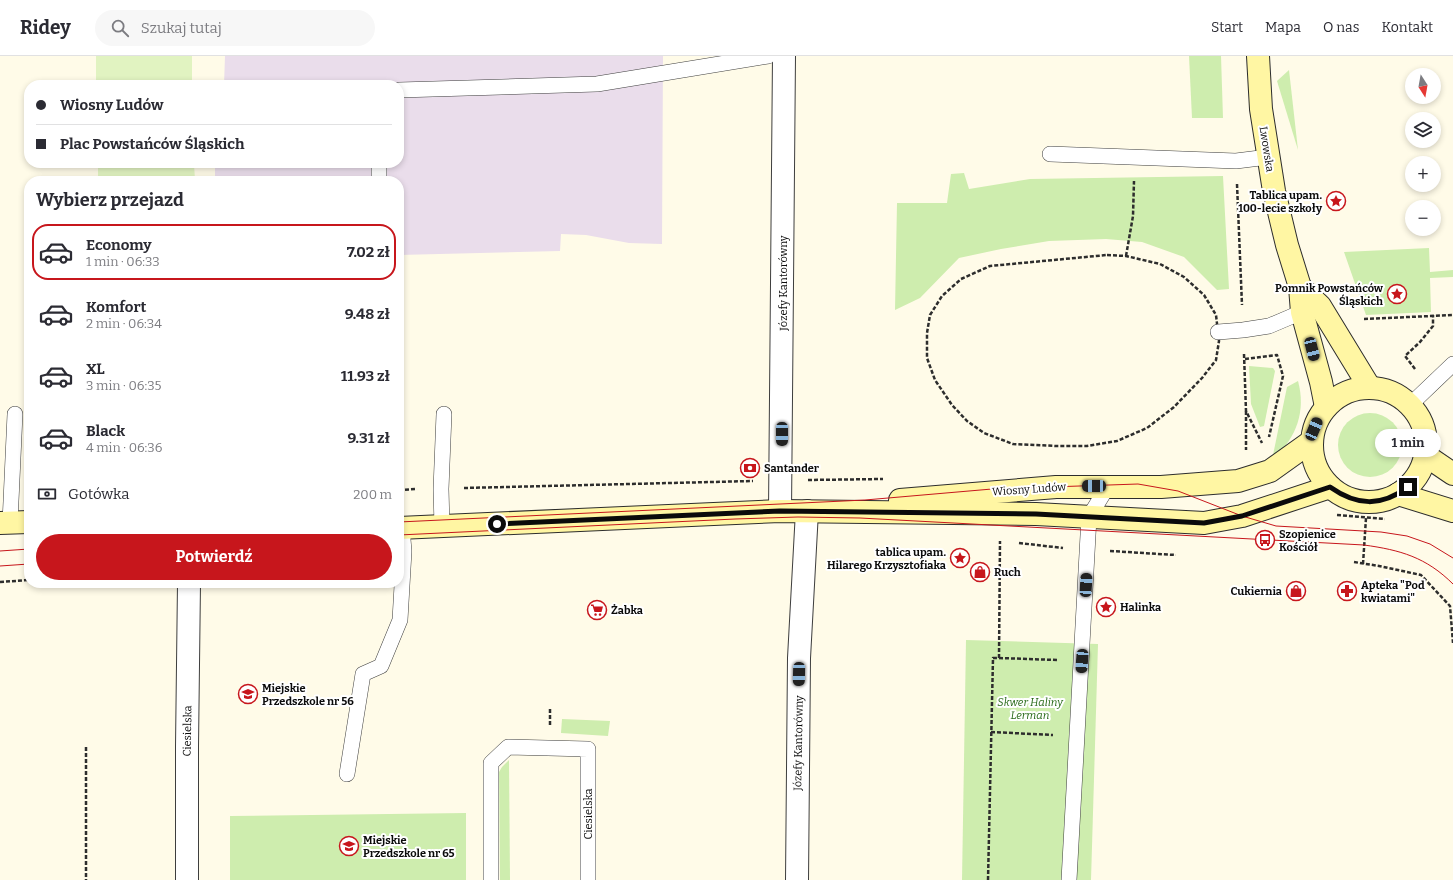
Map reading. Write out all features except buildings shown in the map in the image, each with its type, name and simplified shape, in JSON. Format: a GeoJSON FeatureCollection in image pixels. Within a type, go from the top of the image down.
{"type":"FeatureCollection","features":[{"type":"Feature","properties":{"kind":"street","name":"Józefy Kantorówny"},"geometry":{"type":"LineString","coordinates":[[780,511],[782,481],[784,56]]}},
{"type":"Feature","properties":{"kind":"street","name":"Lwowska"},"geometry":{"type":"LineString","coordinates":[[1258,56],[1261,109],[1274,191],[1287,245],[1300,287],[1302,312],[1321,382],[1326,407]]}},
{"type":"Feature","properties":{"kind":"street","name":"Lwowska"},"geometry":{"type":"LineString","coordinates":[[1300,287],[1320,306],[1370,388]]}},
{"type":"Feature","properties":{"kind":"street"},"geometry":{"type":"LineString","coordinates":[[1370,388],[1385,390],[1398,395],[1410,405],[1417,413],[1425,433],[1425,455],[1422,467],[1416,478],[1408,487],[1385,500],[1370,502],[1356,500],[1342,495],[1330,487],[1316,466],[1312,442],[1314,429],[1319,417],[1326,407],[1339,396],[1354,390],[1370,388]]}},
{"type":"Feature","properties":{"kind":"street","name":"Wiosny Ludów"},"geometry":{"type":"LineString","coordinates":[[807,511],[930,497],[1040,488],[1108,486],[1161,487],[1238,481],[1270,471],[1312,442]]}},
{"type":"Feature","properties":{"kind":"street"},"geometry":{"type":"LineString","coordinates":[[1425,455],[1453,474]]}},
{"type":"Feature","properties":{"kind":"street","name":"Wiosny Ludów"},"geometry":{"type":"LineString","coordinates":[[404,528],[780,511],[1036,514],[1204,523],[1242,516],[1330,487]]}},
{"type":"Feature","properties":{"kind":"street"},"geometry":{"type":"LineString","coordinates":[[1398,494],[1453,511]]}},
{"type":"Feature","properties":{"kind":"street","name":"Józefy Kantorówny"},"geometry":{"type":"LineString","coordinates":[[797,880],[799,658],[807,511]]}},
{"type":"Feature","properties":{"kind":"street","name":"Ciesielska"},"geometry":{"type":"LineString","coordinates":[[187,880],[186,746],[189,588]]}},
{"type":"Feature","properties":{"kind":"lane"},"geometry":{"type":"LineString","coordinates":[[404,90],[597,84],[768,56]]}},
{"type":"Feature","properties":{"kind":"lane"},"geometry":{"type":"LineString","coordinates":[[1050,154],[1236,161],[1268,157]]}},
{"type":"Feature","properties":{"kind":"lane"},"geometry":{"type":"LineString","coordinates":[[1218,332],[1269,326],[1302,312]]}},
{"type":"Feature","properties":{"kind":"lane"},"geometry":{"type":"LineString","coordinates":[[1410,405],[1453,364]]}},
{"type":"Feature","properties":{"kind":"lane"},"geometry":{"type":"LineString","coordinates":[[13,523],[15,414]]}},
{"type":"Feature","properties":{"kind":"lane"},"geometry":{"type":"LineString","coordinates":[[442,526],[441,489],[444,414]]}},
{"type":"Feature","properties":{"kind":"lane"},"geometry":{"type":"LineString","coordinates":[[1069,880],[1089,517],[1108,486]]}},
{"type":"Feature","properties":{"kind":"lane"},"geometry":{"type":"LineString","coordinates":[[348,774],[363,674],[381,666],[400,620],[402,588]]}},
{"type":"Feature","properties":{"kind":"lane","name":"Ciesielska"},"geometry":{"type":"LineString","coordinates":[[491,880],[491,763],[508,747],[588,749],[588,880]]}},
{"type":"Feature","properties":{"kind":"path"},"geometry":{"type":"LineString","coordinates":[[1126,256],[1133,216],[1134,157]]}},
{"type":"Feature","properties":{"kind":"path"},"geometry":{"type":"LineString","coordinates":[[1236,161],[1245,359],[1246,457]]}},
{"type":"Feature","properties":{"kind":"path"},"geometry":{"type":"LineString","coordinates":[[1107,255],[1126,256],[1160,264],[1184,277],[1204,295],[1216,315],[1218,332],[1219,341],[1216,360],[1202,378],[1174,407],[1147,428],[1117,441],[1087,446],[1013,444],[984,433],[967,421],[952,405],[935,380],[927,358],[927,333],[930,315],[942,296],[961,279],[990,266],[1107,255]]}},
{"type":"Feature","properties":{"kind":"path"},"geometry":{"type":"LineString","coordinates":[[1415,369],[1405,356],[1420,342],[1433,326],[1433,315]]}},
{"type":"Feature","properties":{"kind":"path"},"geometry":{"type":"LineString","coordinates":[[1364,318],[1453,315]]}},
{"type":"Feature","properties":{"kind":"path"},"geometry":{"type":"LineString","coordinates":[[1245,359],[1277,355],[1283,376],[1268,443]]}},
{"type":"Feature","properties":{"kind":"path"},"geometry":{"type":"LineString","coordinates":[[1246,411],[1263,444]]}},
{"type":"Feature","properties":{"kind":"path"},"geometry":{"type":"LineString","coordinates":[[404,490],[884,479]]}},
{"type":"Feature","properties":{"kind":"path"},"geometry":{"type":"LineString","coordinates":[[1363,564],[1366,518]]}},
{"type":"Feature","properties":{"kind":"path"},"geometry":{"type":"LineString","coordinates":[[999,658],[1000,542]]}},
{"type":"Feature","properties":{"kind":"path"},"geometry":{"type":"LineString","coordinates":[[1088,550],[1176,555]]}},
{"type":"Feature","properties":{"kind":"path"},"geometry":{"type":"LineString","coordinates":[[1354,562],[1421,575],[1450,606],[1453,643]]}},
{"type":"Feature","properties":{"kind":"path"},"geometry":{"type":"LineString","coordinates":[[0,582],[24,580]]}},
{"type":"Feature","properties":{"kind":"path"},"geometry":{"type":"LineString","coordinates":[[988,880],[993,658],[1082,661]]}},
{"type":"Feature","properties":{"kind":"path"},"geometry":{"type":"LineString","coordinates":[[991,732],[1077,736]]}},
{"type":"Feature","properties":{"kind":"path"},"geometry":{"type":"LineString","coordinates":[[86,747],[86,880]]}},
{"type":"Feature","properties":{"kind":"shaded area"},"geometry":{"type":"Polygon","coordinates":[[[225,56],[663,56],[662,244],[629,243],[586,235],[561,234],[560,251],[404,255],[404,176],[215,176],[215,168],[404,168],[404,80],[224,80],[225,56]]]}},
{"type":"Feature","properties":{"kind":"green space"},"geometry":{"type":"Polygon","coordinates":[[[96,56],[192,56],[192,80],[96,80],[96,56]]]}},
{"type":"Feature","properties":{"kind":"green space"},"geometry":{"type":"Polygon","coordinates":[[[1189,56],[1221,56],[1223,118],[1192,118],[1189,56]]]}},
{"type":"Feature","properties":{"kind":"green space"},"geometry":{"type":"Polygon","coordinates":[[[1289,70],[1298,150],[1277,81],[1289,70]]]}},
{"type":"Feature","properties":{"kind":"green space"},"geometry":{"type":"Polygon","coordinates":[[[98,168],[194,168],[195,176],[98,176],[98,168]]]}},
{"type":"Feature","properties":{"kind":"green space"},"geometry":{"type":"Polygon","coordinates":[[[964,173],[969,189],[1030,179],[1223,176],[1229,289],[1217,290],[1184,257],[1142,242],[1106,239],[1049,241],[959,258],[920,298],[895,310],[897,203],[947,203],[951,174],[964,173]]]}},
{"type":"Feature","properties":{"kind":"green space"},"geometry":{"type":"Polygon","coordinates":[[[1429,248],[1430,272],[1453,270],[1453,277],[1430,278],[1431,312],[1366,315],[1344,252],[1429,248]]]}},
{"type":"Feature","properties":{"kind":"green space"},"geometry":{"type":"Polygon","coordinates":[[[1249,366],[1273,368],[1275,371],[1264,426],[1260,427],[1251,404],[1249,366]]]}},
{"type":"Feature","properties":{"kind":"green space"},"geometry":{"type":"Polygon","coordinates":[[[1298,381],[1301,402],[1298,423],[1289,441],[1274,457],[1273,455],[1287,387],[1298,381]]]}},
{"type":"Feature","properties":{"kind":"green space"},"geometry":{"type":"Polygon","coordinates":[[[1370,413],[1388,419],[1396,427],[1402,445],[1396,463],[1388,471],[1370,477],[1352,471],[1344,463],[1338,445],[1344,427],[1352,419],[1370,413]]]}},
{"type":"Feature","properties":{"kind":"green space","name":"Skwer Haliny Lerman"},"geometry":{"type":"Polygon","coordinates":[[[966,640],[1098,644],[1091,880],[962,880],[966,640]]]}},
{"type":"Feature","properties":{"kind":"green space"},"geometry":{"type":"Polygon","coordinates":[[[562,719],[610,721],[608,736],[561,733],[562,719]]]}},
{"type":"Feature","properties":{"kind":"green space"},"geometry":{"type":"Polygon","coordinates":[[[509,760],[510,880],[500,880],[499,772],[509,760]]]}},
{"type":"Feature","properties":{"kind":"green space","name":"Miejskie Przedszkole nr 65"},"geometry":{"type":"Polygon","coordinates":[[[466,813],[466,880],[230,880],[230,816],[466,813]]]}},
{"type":"Feature","properties":{"kind":"tram line"},"geometry":{"type":"LineString","coordinates":[[404,522],[865,500],[992,489],[1138,484],[1178,491],[1242,516],[1276,526],[1381,532],[1407,536],[1430,544],[1453,558]]}},
{"type":"Feature","properties":{"kind":"tram line"},"geometry":{"type":"LineString","coordinates":[[404,535],[735,519],[798,517],[860,518],[1364,545],[1389,549],[1412,556],[1433,567],[1453,584]]}},
{"type":"Feature","properties":{"kind":"tram line"},"geometry":{"type":"LineString","coordinates":[[0,551],[24,549]]}},
{"type":"Feature","properties":{"kind":"tram line"},"geometry":{"type":"LineString","coordinates":[[0,566],[24,564]]}},
{"type":"Feature","properties":{"kind":"place","name":"Tablica upam. 100-lecie szkoły"},"geometry":{"type":"Point","coordinates":[1336,201]}},
{"type":"Feature","properties":{"kind":"place","name":"Pomnik Powstańców Śląskich"},"geometry":{"type":"Point","coordinates":[1397,294]}},
{"type":"Feature","properties":{"kind":"place","name":"Santander"},"geometry":{"type":"Point","coordinates":[750,468]}},
{"type":"Feature","properties":{"kind":"place","name":"Szopienice Kościół"},"geometry":{"type":"Point","coordinates":[1265,540]}},
{"type":"Feature","properties":{"kind":"place","name":"tablica upam. Hilarego Krzysztofiaka"},"geometry":{"type":"Point","coordinates":[960,558]}},
{"type":"Feature","properties":{"kind":"place","name":"Ruch"},"geometry":{"type":"Point","coordinates":[980,572]}},
{"type":"Feature","properties":{"kind":"place","name":"Cukiernia"},"geometry":{"type":"Point","coordinates":[1296,591]}},
{"type":"Feature","properties":{"kind":"place","name":"Apteka \"Pod kwiatami\""},"geometry":{"type":"Point","coordinates":[1347,591]}},
{"type":"Feature","properties":{"kind":"place","name":"Halinka"},"geometry":{"type":"Point","coordinates":[1106,607]}},
{"type":"Feature","properties":{"kind":"place","name":"Żabka"},"geometry":{"type":"Point","coordinates":[597,610]}},
{"type":"Feature","properties":{"kind":"place","name":"Miejskie Przedszkole nr 56"},"geometry":{"type":"Point","coordinates":[248,694]}},
{"type":"Feature","properties":{"kind":"place","name":"Miejskie Przedszkole nr 65"},"geometry":{"type":"Point","coordinates":[349,846]}},
{"type":"Feature","properties":{"kind":"route"},"geometry":{"type":"LineString","coordinates":[[497,524],[780,511],[1036,514],[1204,523],[1242,516],[1330,487],[1342,495],[1356,500],[1370,502],[1385,500],[1408,487]]}}]}
